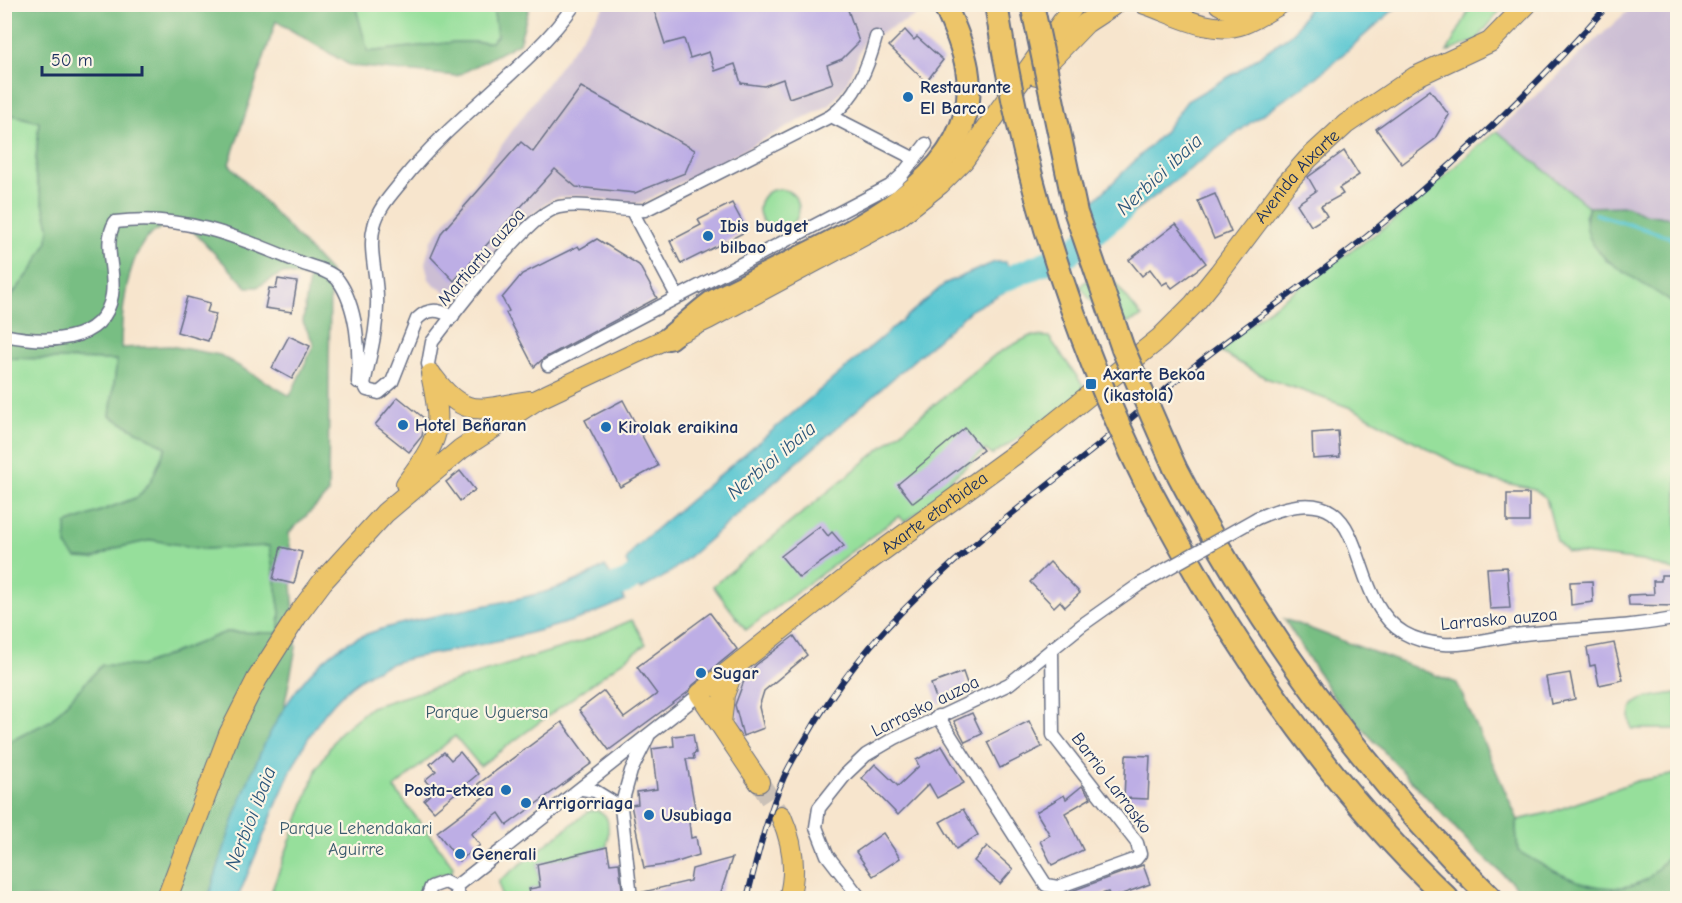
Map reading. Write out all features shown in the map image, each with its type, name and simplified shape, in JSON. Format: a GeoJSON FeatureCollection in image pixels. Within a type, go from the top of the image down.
{"type":"FeatureCollection","features":[{"type":"Feature","properties":{"kind":"highway"},"geometry":{"type":"LineString","coordinates":[[669,338],[712,303],[876,216],[922,183],[944,161],[960,133],[968,93],[968,70],[963,48],[944,4]]}},
{"type":"Feature","properties":{"kind":"highway"},"geometry":{"type":"LineString","coordinates":[[996,4],[1002,48],[1023,148],[1044,226],[1094,365],[1146,483],[1212,602],[1288,711],[1360,807],[1447,898]]}},
{"type":"Feature","properties":{"kind":"highway"},"geometry":{"type":"LineString","coordinates":[[1032,4],[1077,213],[1123,349],[1175,468],[1229,567],[1292,665],[1366,762],[1450,857],[1491,898]]}},
{"type":"Feature","properties":{"kind":"main road"},"geometry":{"type":"LineString","coordinates":[[1002,110],[1025,73],[1075,4]]}},
{"type":"Feature","properties":{"kind":"main road"},"geometry":{"type":"LineString","coordinates":[[167,898],[230,734],[262,671],[323,581],[385,513],[461,449],[538,399],[669,338],[802,271],[898,217],[956,168],[1002,110],[1086,23],[1115,4]]}},
{"type":"Feature","properties":{"kind":"main road"},"geometry":{"type":"LineString","coordinates":[[1145,4],[1204,26],[1224,28],[1243,24],[1278,6]]}},
{"type":"Feature","properties":{"kind":"main road"},"geometry":{"type":"LineString","coordinates":[[1219,4],[1227,10],[1245,14],[1278,6]]}},
{"type":"Feature","properties":{"kind":"main road","name":"Avenida Aixarte"},"geometry":{"type":"LineString","coordinates":[[1168,330],[1213,281],[1308,159],[1346,124],[1401,85],[1499,36],[1527,4]]}},
{"type":"Feature","properties":{"kind":"main road","name":"Axarte etorbidea"},"geometry":{"type":"LineString","coordinates":[[700,694],[864,564],[1021,450],[1168,330]]}},
{"type":"Feature","properties":{"kind":"main road"},"geometry":{"type":"LineString","coordinates":[[431,374],[448,398],[458,405],[471,408],[538,399]]}},
{"type":"Feature","properties":{"kind":"main road"},"geometry":{"type":"LineString","coordinates":[[385,513],[434,442],[440,423],[431,374]]}},
{"type":"Feature","properties":{"kind":"main road"},"geometry":{"type":"LineString","coordinates":[[721,724],[724,695],[734,668]]}},
{"type":"Feature","properties":{"kind":"main road"},"geometry":{"type":"LineString","coordinates":[[700,694],[759,782]]}},
{"type":"Feature","properties":{"kind":"main road"},"geometry":{"type":"LineString","coordinates":[[781,816],[790,836],[793,855],[794,881],[789,898]]}},
{"type":"Feature","properties":{"kind":"street"},"geometry":{"type":"LineString","coordinates":[[365,387],[375,335],[377,300],[372,242],[374,226],[381,208],[425,151],[541,46],[575,4]]}},
{"type":"Feature","properties":{"kind":"street","name":"Martiartu auzoa"},"geometry":{"type":"LineString","coordinates":[[431,374],[428,363],[432,342],[526,229],[545,212],[557,207],[585,205],[621,212],[645,210],[831,116],[845,105],[857,88],[876,37]]}},
{"type":"Feature","properties":{"kind":"street"},"geometry":{"type":"LineString","coordinates":[[831,116],[915,159]]}},
{"type":"Feature","properties":{"kind":"street"},"geometry":{"type":"LineString","coordinates":[[548,365],[890,186],[926,144]]}},
{"type":"Feature","properties":{"kind":"street"},"geometry":{"type":"LineString","coordinates":[[632,211],[677,296]]}},
{"type":"Feature","properties":{"kind":"street"},"geometry":{"type":"LineString","coordinates":[[4,335],[33,341],[57,341],[81,334],[100,320],[112,296],[109,233],[115,222],[145,218],[227,232],[336,277],[349,297],[360,362],[358,386],[365,387],[374,393],[387,387],[417,319],[423,313],[435,309],[453,316]]}},
{"type":"Feature","properties":{"kind":"street","name":"Larrasko auzoa"},"geometry":{"type":"LineString","coordinates":[[860,898],[827,855],[819,840],[816,819],[819,808],[846,774],[866,755],[938,716],[1009,684],[1052,648],[1140,584],[1257,518],[1280,508],[1304,503],[1322,508],[1339,519],[1354,540],[1374,602],[1385,618],[1403,633],[1420,641],[1445,644],[1517,634],[1643,625],[1677,618]]}},
{"type":"Feature","properties":{"kind":"street","name":"Barrio Larrasko"},"geometry":{"type":"LineString","coordinates":[[938,716],[1046,885],[1058,887],[1136,859],[1140,854],[1137,843],[1053,735],[1052,648]]}},
{"type":"Feature","properties":{"kind":"street"},"geometry":{"type":"LineString","coordinates":[[455,886],[606,770],[653,728],[700,694]]}},
{"type":"Feature","properties":{"kind":"street"},"geometry":{"type":"LineString","coordinates":[[631,898],[621,807],[626,786],[641,748],[653,728]]}},
{"type":"Feature","properties":{"kind":"street"},"geometry":{"type":"LineString","coordinates":[[606,770],[616,770],[626,786]]}},
{"type":"Feature","properties":{"kind":"street"},"geometry":{"type":"LineString","coordinates":[[582,789],[595,791],[621,807]]}},
{"type":"Feature","properties":{"kind":"street"},"geometry":{"type":"LineString","coordinates":[[427,898],[429,890],[438,883],[445,882],[455,886],[460,898]]}},
{"type":"Feature","properties":{"kind":"shaded area"},"geometry":{"type":"Polygon","coordinates":[[[605,5],[919,5],[922,13],[864,41],[846,85],[830,105],[641,203],[619,203],[583,195],[553,198],[519,224],[455,297],[435,286],[429,279],[425,263],[431,241],[605,5]]]}},
{"type":"Feature","properties":{"kind":"shaded area"},"geometry":{"type":"Polygon","coordinates":[[[1634,5],[1677,5],[1677,219],[1645,214],[1626,206],[1589,207],[1497,131],[1634,5]]]}},
{"type":"Feature","properties":{"kind":"green space"},"geometry":{"type":"Polygon","coordinates":[[[5,5],[355,5],[368,52],[455,42],[491,42],[497,36],[493,5],[530,5],[519,43],[457,76],[351,66],[276,21],[229,164],[330,272],[328,494],[289,533],[296,648],[262,816],[236,898],[5,898],[5,744],[50,721],[102,665],[141,666],[226,632],[279,633],[280,612],[269,546],[204,549],[152,540],[116,548],[93,559],[76,558],[66,546],[66,524],[138,497],[151,481],[166,447],[110,416],[117,360],[5,358],[5,304],[31,271],[48,241],[49,226],[35,173],[39,122],[5,113],[5,5]],[[164,225],[145,240],[133,263],[129,277],[122,321],[121,348],[170,346],[220,355],[290,396],[314,344],[303,322],[309,278],[283,273],[257,287],[247,287],[191,229],[164,225]]]}},
{"type":"Feature","properties":{"kind":"green space"},"geometry":{"type":"Polygon","coordinates":[[[355,5],[493,5],[497,36],[491,42],[455,42],[367,52],[355,5]]]}},
{"type":"Feature","properties":{"kind":"green space"},"geometry":{"type":"Polygon","coordinates":[[[1472,5],[1504,5],[1477,40],[1447,52],[1472,5]]]}},
{"type":"Feature","properties":{"kind":"green space"},"geometry":{"type":"Polygon","coordinates":[[[5,113],[39,122],[35,173],[49,226],[48,241],[31,271],[5,304],[5,113]]]}},
{"type":"Feature","properties":{"kind":"green space"},"geometry":{"type":"Polygon","coordinates":[[[1497,131],[1589,207],[1585,217],[1605,260],[1644,282],[1677,307],[1677,571],[1642,561],[1567,552],[1557,541],[1546,498],[1534,489],[1483,478],[1354,409],[1266,378],[1219,351],[1281,300],[1404,212],[1497,131]]]}},
{"type":"Feature","properties":{"kind":"green space"},"geometry":{"type":"Polygon","coordinates":[[[779,189],[787,190],[793,195],[798,201],[798,217],[793,223],[787,228],[779,229],[771,228],[765,223],[760,217],[759,209],[760,201],[765,195],[771,190],[779,189]]]}},
{"type":"Feature","properties":{"kind":"green space"},"geometry":{"type":"Polygon","coordinates":[[[1626,206],[1645,214],[1677,219],[1677,307],[1615,266],[1601,254],[1591,240],[1586,225],[1589,207],[1626,206]]]}},
{"type":"Feature","properties":{"kind":"green space"},"geometry":{"type":"Polygon","coordinates":[[[1103,268],[1142,317],[1112,329],[1080,286],[1103,268]]]}},
{"type":"Feature","properties":{"kind":"green space"},"geometry":{"type":"Polygon","coordinates":[[[1030,336],[1049,337],[1088,392],[992,455],[986,450],[950,480],[954,484],[905,522],[899,516],[746,630],[713,586],[996,354],[1030,336]]]}},
{"type":"Feature","properties":{"kind":"green space"},"geometry":{"type":"Polygon","coordinates":[[[5,358],[117,360],[110,416],[166,447],[151,481],[138,497],[66,524],[93,559],[116,548],[152,540],[204,549],[269,545],[280,612],[279,633],[226,632],[141,666],[102,665],[50,721],[5,744],[5,358]]]}},
{"type":"Feature","properties":{"kind":"green space"},"geometry":{"type":"Polygon","coordinates":[[[1284,619],[1457,683],[1518,820],[1516,828],[1518,851],[1564,876],[1581,882],[1614,888],[1631,886],[1647,879],[1677,844],[1677,898],[1529,898],[1472,846],[1334,698],[1284,619]]]}},
{"type":"Feature","properties":{"kind":"green space"},"geometry":{"type":"Polygon","coordinates":[[[632,620],[646,644],[480,766],[455,736],[394,788],[453,866],[451,875],[439,875],[429,879],[422,887],[419,898],[269,898],[317,768],[339,733],[371,707],[580,642],[632,620]]]}},
{"type":"Feature","properties":{"kind":"green space"},"geometry":{"type":"Polygon","coordinates":[[[1677,693],[1677,729],[1632,729],[1630,718],[1636,703],[1650,697],[1677,693]]]}},
{"type":"Feature","properties":{"kind":"green space"},"geometry":{"type":"Polygon","coordinates":[[[1677,774],[1677,844],[1647,879],[1631,886],[1614,888],[1598,886],[1564,876],[1517,851],[1518,820],[1552,812],[1637,781],[1677,774]]]}},
{"type":"Feature","properties":{"kind":"green space"},"geometry":{"type":"Polygon","coordinates":[[[589,811],[597,811],[606,817],[608,822],[607,847],[537,864],[540,887],[529,889],[531,898],[501,898],[499,881],[589,811]]]}},
{"type":"Feature","properties":{"kind":"water"},"geometry":{"type":"Polygon","coordinates":[[[1310,5],[1399,5],[1317,77],[1250,123],[1099,239],[1088,207],[1164,132],[1187,101],[1237,72],[1294,32],[1310,5]]]}},
{"type":"Feature","properties":{"kind":"water"},"geometry":{"type":"Polygon","coordinates":[[[995,262],[1006,262],[1017,285],[971,310],[696,551],[667,575],[640,590],[626,561],[635,547],[946,283],[995,262]]]}},
{"type":"Feature","properties":{"kind":"water"},"geometry":{"type":"Polygon","coordinates":[[[605,566],[625,600],[585,617],[544,629],[393,663],[368,674],[347,689],[329,708],[300,753],[238,898],[208,898],[245,790],[261,752],[280,716],[302,683],[327,657],[357,638],[382,629],[534,595],[571,583],[605,566]]]}},
{"type":"Feature","properties":{"kind":"building"},"geometry":{"type":"Polygon","coordinates":[[[652,4],[846,4],[859,42],[842,59],[827,65],[833,83],[789,98],[783,79],[764,86],[741,83],[735,64],[715,71],[709,52],[690,58],[684,39],[665,44],[652,4]]]}},
{"type":"Feature","properties":{"kind":"building"},"geometry":{"type":"Polygon","coordinates":[[[905,30],[914,40],[917,37],[943,60],[926,82],[889,46],[905,30]]]}},
{"type":"Feature","properties":{"kind":"building"},"geometry":{"type":"Polygon","coordinates":[[[581,87],[695,150],[685,173],[635,193],[576,187],[555,169],[454,281],[431,257],[442,232],[521,142],[533,152],[581,87]]]}},
{"type":"Feature","properties":{"kind":"building"},"geometry":{"type":"Polygon","coordinates":[[[1430,90],[1449,115],[1434,140],[1402,164],[1376,129],[1430,90]]]}},
{"type":"Feature","properties":{"kind":"building"},"geometry":{"type":"Polygon","coordinates":[[[1344,151],[1359,175],[1339,188],[1343,194],[1321,206],[1327,216],[1311,226],[1297,204],[1316,191],[1308,177],[1344,151]]]}},
{"type":"Feature","properties":{"kind":"building"},"geometry":{"type":"Polygon","coordinates":[[[1215,194],[1231,232],[1214,239],[1198,201],[1215,194]]]}},
{"type":"Feature","properties":{"kind":"building","name":"Ibis budget bilbao"},"geometry":{"type":"Polygon","coordinates":[[[732,203],[747,231],[681,264],[670,241],[701,225],[698,220],[732,203]]]}},
{"type":"Feature","properties":{"kind":"building"},"geometry":{"type":"Polygon","coordinates":[[[1176,224],[1206,263],[1172,288],[1167,282],[1162,285],[1150,269],[1142,276],[1129,260],[1176,224]]]}},
{"type":"Feature","properties":{"kind":"building"},"geometry":{"type":"Polygon","coordinates":[[[597,239],[639,265],[657,298],[544,358],[534,367],[506,313],[509,311],[502,298],[522,274],[578,246],[580,249],[597,239]]]}},
{"type":"Feature","properties":{"kind":"building"},"geometry":{"type":"Polygon","coordinates":[[[278,279],[297,282],[292,312],[265,308],[269,288],[276,289],[278,279]]]}},
{"type":"Feature","properties":{"kind":"building"},"geometry":{"type":"Polygon","coordinates":[[[187,297],[210,303],[207,312],[216,314],[208,341],[177,332],[187,297]]]}},
{"type":"Feature","properties":{"kind":"building"},"geometry":{"type":"Polygon","coordinates":[[[289,336],[310,346],[292,379],[272,368],[289,336]]]}},
{"type":"Feature","properties":{"kind":"building","name":"Hotel Beñaran"},"geometry":{"type":"Polygon","coordinates":[[[398,397],[425,419],[422,436],[409,452],[375,425],[398,397]]]}},
{"type":"Feature","properties":{"kind":"building"},"geometry":{"type":"Polygon","coordinates":[[[623,400],[658,466],[620,487],[585,420],[623,400]]]}},
{"type":"Feature","properties":{"kind":"building"},"geometry":{"type":"Polygon","coordinates":[[[965,428],[983,450],[913,503],[898,484],[965,428]]]}},
{"type":"Feature","properties":{"kind":"building"},"geometry":{"type":"Polygon","coordinates":[[[1338,431],[1340,457],[1313,459],[1312,433],[1338,431]]]}},
{"type":"Feature","properties":{"kind":"building"},"geometry":{"type":"Polygon","coordinates":[[[460,471],[475,490],[460,501],[446,482],[460,471]]]}},
{"type":"Feature","properties":{"kind":"building"},"geometry":{"type":"Polygon","coordinates":[[[1507,494],[1529,494],[1529,522],[1507,522],[1507,494]]]}},
{"type":"Feature","properties":{"kind":"building"},"geometry":{"type":"Polygon","coordinates":[[[820,526],[828,536],[832,532],[844,546],[799,578],[781,556],[820,526]]]}},
{"type":"Feature","properties":{"kind":"building"},"geometry":{"type":"Polygon","coordinates":[[[281,547],[302,552],[294,584],[273,579],[281,547]]]}},
{"type":"Feature","properties":{"kind":"building"},"geometry":{"type":"Polygon","coordinates":[[[1050,562],[1080,593],[1065,607],[1060,601],[1054,607],[1030,582],[1050,562]]]}},
{"type":"Feature","properties":{"kind":"building"},"geometry":{"type":"Polygon","coordinates":[[[1507,567],[1510,608],[1490,609],[1487,568],[1507,567]]]}},
{"type":"Feature","properties":{"kind":"building"},"geometry":{"type":"Polygon","coordinates":[[[1661,575],[1675,575],[1676,606],[1629,605],[1628,595],[1654,594],[1653,581],[1661,581],[1661,575]]]}},
{"type":"Feature","properties":{"kind":"building"},"geometry":{"type":"Polygon","coordinates":[[[1592,581],[1593,602],[1571,605],[1570,582],[1592,581]]]}},
{"type":"Feature","properties":{"kind":"building"},"geometry":{"type":"Polygon","coordinates":[[[710,613],[737,649],[693,685],[688,692],[609,750],[579,710],[604,691],[624,718],[657,694],[637,667],[710,613]]]}},
{"type":"Feature","properties":{"kind":"building"},"geometry":{"type":"Polygon","coordinates":[[[794,636],[807,655],[764,691],[759,707],[764,728],[743,736],[735,705],[745,678],[756,665],[794,636]]]}},
{"type":"Feature","properties":{"kind":"building"},"geometry":{"type":"Polygon","coordinates":[[[1614,643],[1623,680],[1599,685],[1595,665],[1590,666],[1587,648],[1614,643]]]}},
{"type":"Feature","properties":{"kind":"building"},"geometry":{"type":"Polygon","coordinates":[[[963,672],[970,692],[938,704],[931,684],[963,672]]]}},
{"type":"Feature","properties":{"kind":"building"},"geometry":{"type":"Polygon","coordinates":[[[1570,673],[1575,699],[1551,704],[1546,677],[1570,673]]]}},
{"type":"Feature","properties":{"kind":"building"},"geometry":{"type":"Polygon","coordinates":[[[972,713],[982,734],[965,742],[954,721],[972,713]]]}},
{"type":"Feature","properties":{"kind":"building"},"geometry":{"type":"Polygon","coordinates":[[[1029,721],[1042,747],[1000,768],[987,742],[1029,721]]]}},
{"type":"Feature","properties":{"kind":"building"},"geometry":{"type":"Polygon","coordinates":[[[562,722],[592,763],[507,825],[499,813],[471,834],[480,845],[459,861],[437,832],[486,795],[478,784],[562,722]]]}},
{"type":"Feature","properties":{"kind":"building"},"geometry":{"type":"Polygon","coordinates":[[[693,734],[696,753],[693,754],[694,759],[686,759],[696,813],[688,814],[691,838],[696,837],[699,855],[671,864],[644,868],[631,805],[638,804],[637,792],[657,789],[652,749],[674,746],[673,736],[693,734]]]}},
{"type":"Feature","properties":{"kind":"building"},"geometry":{"type":"Polygon","coordinates":[[[942,746],[964,783],[937,798],[929,784],[898,815],[862,778],[875,764],[898,786],[919,766],[916,760],[942,746]]]}},
{"type":"Feature","properties":{"kind":"building"},"geometry":{"type":"Polygon","coordinates":[[[444,752],[451,760],[460,752],[478,774],[434,811],[424,800],[434,791],[425,780],[436,771],[430,764],[444,752]]]}},
{"type":"Feature","properties":{"kind":"building"},"geometry":{"type":"Polygon","coordinates":[[[1126,755],[1150,756],[1148,799],[1124,798],[1126,755]]]}},
{"type":"Feature","properties":{"kind":"building"},"geometry":{"type":"Polygon","coordinates":[[[1082,786],[1091,798],[1065,813],[1083,850],[1052,865],[1040,841],[1050,835],[1036,812],[1064,795],[1066,799],[1082,786]]]}},
{"type":"Feature","properties":{"kind":"building"},"geometry":{"type":"Polygon","coordinates":[[[963,809],[978,835],[956,849],[940,822],[963,809]]]}},
{"type":"Feature","properties":{"kind":"building"},"geometry":{"type":"Polygon","coordinates":[[[883,833],[900,858],[873,876],[856,852],[883,833]]]}},
{"type":"Feature","properties":{"kind":"building"},"geometry":{"type":"Polygon","coordinates":[[[987,846],[1013,869],[1000,884],[974,861],[987,846]]]}},
{"type":"Feature","properties":{"kind":"building"},"geometry":{"type":"Polygon","coordinates":[[[607,847],[610,864],[619,863],[623,898],[531,898],[529,889],[540,887],[537,864],[607,847]]]}},
{"type":"Feature","properties":{"kind":"building"},"geometry":{"type":"Polygon","coordinates":[[[732,858],[719,898],[639,898],[639,893],[690,881],[692,869],[732,858]]]}},
{"type":"Feature","properties":{"kind":"building"},"geometry":{"type":"Polygon","coordinates":[[[1143,865],[1150,884],[1111,898],[1108,892],[1089,898],[1041,898],[1049,894],[1061,895],[1143,865]]]}},
{"type":"Feature","properties":{"kind":"waterway","name":"Nerbioi ibaia"},"geometry":{"type":"LineString","coordinates":[[984,288],[1070,253],[1122,210]]}},
{"type":"Feature","properties":{"kind":"waterway"},"geometry":{"type":"LineString","coordinates":[[1596,214],[1670,237],[1678,244]]}},
{"type":"Feature","properties":{"kind":"waterway","name":"Nerbioi ibaia"},"geometry":{"type":"LineString","coordinates":[[585,596],[628,581],[659,556]]}},
{"type":"Feature","properties":{"kind":"tunnel"},"geometry":{"type":"LineString","coordinates":[[759,782],[781,816]]}},
{"type":"Feature","properties":{"kind":"railway"},"geometry":{"type":"LineString","coordinates":[[747,898],[767,821],[789,767],[833,695],[863,655],[896,618],[931,583],[1006,518],[1193,367],[1345,254],[1430,183],[1492,126],[1609,4]]}},
{"type":"Feature","properties":{"kind":"place","name":"Restaurante El Barco"},"geometry":{"type":"Point","coordinates":[908,97]}},
{"type":"Feature","properties":{"kind":"place","name":"Ibis budget bilbao"},"geometry":{"type":"Point","coordinates":[708,236]}},
{"type":"Feature","properties":{"kind":"place","name":"Axarte Bekoa (ikastola)"},"geometry":{"type":"Point","coordinates":[1091,384]}},
{"type":"Feature","properties":{"kind":"place","name":"Hotel Beñaran"},"geometry":{"type":"Point","coordinates":[403,425]}},
{"type":"Feature","properties":{"kind":"place","name":"Kirolak eraikina"},"geometry":{"type":"Point","coordinates":[606,427]}},
{"type":"Feature","properties":{"kind":"place","name":"Sugar"},"geometry":{"type":"Point","coordinates":[701,673]}},
{"type":"Feature","properties":{"kind":"place","name":"Posta-etxea"},"geometry":{"type":"Point","coordinates":[506,790]}},
{"type":"Feature","properties":{"kind":"place","name":"Arrigorriaga"},"geometry":{"type":"Point","coordinates":[526,803]}},
{"type":"Feature","properties":{"kind":"place","name":"Usubiaga"},"geometry":{"type":"Point","coordinates":[649,815]}},
{"type":"Feature","properties":{"kind":"place","name":"Generali"},"geometry":{"type":"Point","coordinates":[460,854]}},
{"type":"Feature","properties":{"kind":"park label","name":"Parque Uguersa"},"geometry":{"type":"Point","coordinates":[487,712]}},
{"type":"Feature","properties":{"kind":"park label","name":"Parque Lehendakari Aguirre"},"geometry":{"type":"Point","coordinates":[356,838]}}]}
